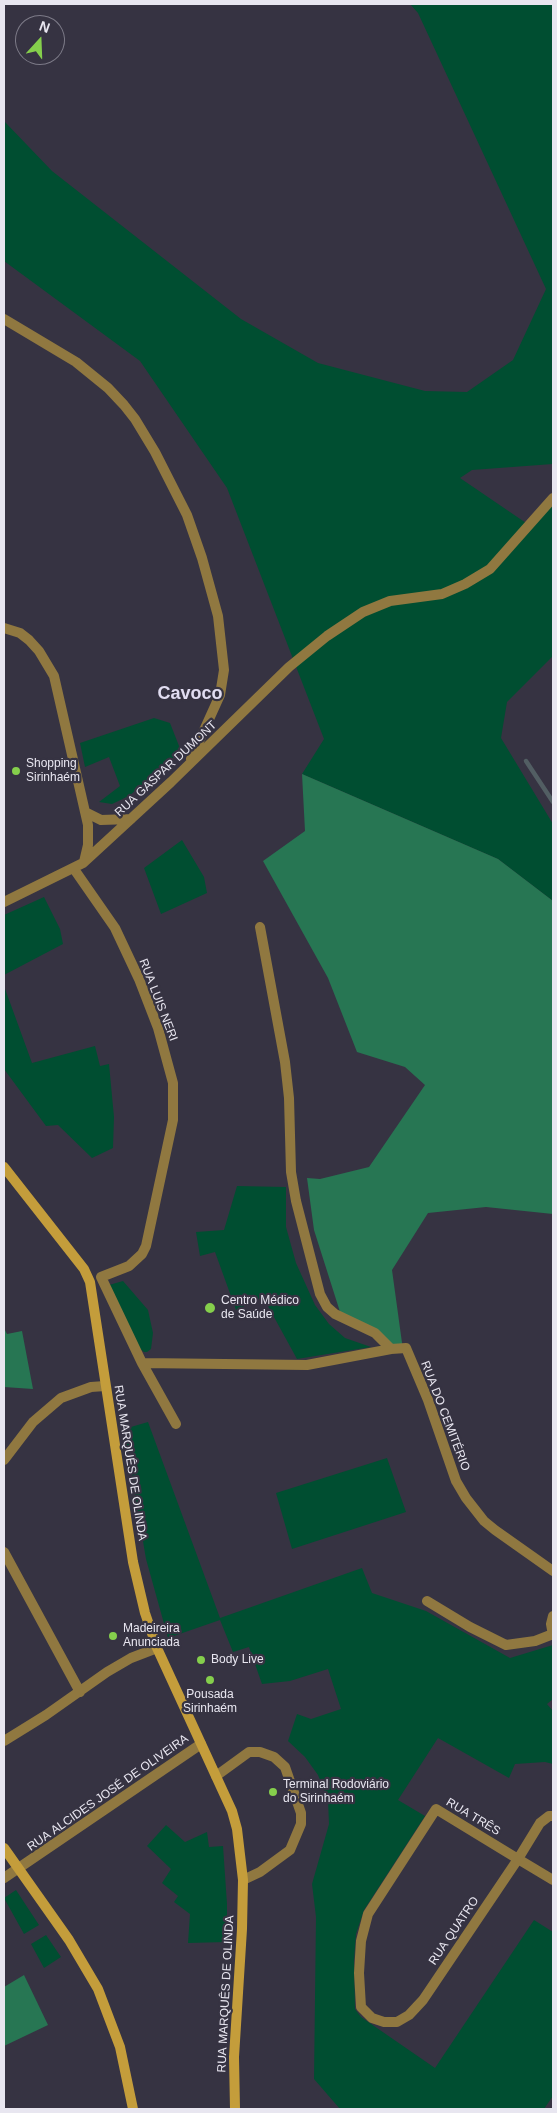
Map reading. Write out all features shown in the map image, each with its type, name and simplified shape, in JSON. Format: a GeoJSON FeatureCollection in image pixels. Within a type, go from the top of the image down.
{"type":"FeatureCollection","features":[{"type":"Feature","properties":{"kind":"main road","name":"RUA MARQUÊS DE OLINDA"},"geometry":{"type":"LineString","coordinates":[[4,1167],[84,1269],[90,1282],[133,1562],[145,1613],[157,1648],[232,1812],[237,1829],[242,1880],[242,1929],[234,2057],[235,2109]]}},
{"type":"Feature","properties":{"kind":"main road"},"geometry":{"type":"LineString","coordinates":[[4,1848],[69,1940],[98,1989],[120,2048],[132,2109]]}},
{"type":"Feature","properties":{"kind":"street"},"geometry":{"type":"LineString","coordinates":[[4,319],[60,351],[108,388],[135,419],[155,452],[187,515],[202,558],[218,616],[224,670],[220,694],[187,766]]}},
{"type":"Feature","properties":{"kind":"street","name":"RUA GASPAR DUMONT"},"geometry":{"type":"LineString","coordinates":[[4,902],[74,869],[83,862],[187,766],[289,667],[327,636],[363,612],[390,601],[442,594],[465,584],[490,569],[553,498]]}},
{"type":"Feature","properties":{"kind":"street"},"geometry":{"type":"LineString","coordinates":[[4,628],[20,633],[29,640],[39,651],[54,676],[89,835],[83,862]]}},
{"type":"Feature","properties":{"kind":"street"},"geometry":{"type":"LineString","coordinates":[[85,812],[101,820],[131,819]]}},
{"type":"Feature","properties":{"kind":"street","name":"RUA LUIS NERI"},"geometry":{"type":"LineString","coordinates":[[74,869],[115,928],[135,971],[158,1028],[173,1083],[173,1120],[146,1246],[142,1254],[129,1266],[101,1277]]}},
{"type":"Feature","properties":{"kind":"street"},"geometry":{"type":"LineString","coordinates":[[260,927],[285,1062],[289,1098],[291,1172],[296,1201],[320,1294],[327,1307],[335,1314],[375,1333],[392,1348]]}},
{"type":"Feature","properties":{"kind":"street"},"geometry":{"type":"LineString","coordinates":[[90,1282],[101,1277],[142,1363],[176,1424]]}},
{"type":"Feature","properties":{"kind":"street"},"geometry":{"type":"LineString","coordinates":[[142,1363],[291,1366],[307,1365],[392,1348]]}},
{"type":"Feature","properties":{"kind":"street","name":"RUA DO CEMITÉRIO"},"geometry":{"type":"LineString","coordinates":[[392,1348],[406,1348],[428,1400],[456,1481],[466,1498],[495,1530],[553,1570]]}},
{"type":"Feature","properties":{"kind":"street"},"geometry":{"type":"LineString","coordinates":[[4,1460],[33,1422],[61,1398],[91,1387],[105,1386]]}},
{"type":"Feature","properties":{"kind":"street"},"geometry":{"type":"LineString","coordinates":[[4,1552],[80,1692]]}},
{"type":"Feature","properties":{"kind":"street"},"geometry":{"type":"LineString","coordinates":[[427,1600],[470,1627],[506,1645],[535,1641],[553,1634],[551,1624],[553,1616]]}},
{"type":"Feature","properties":{"kind":"street"},"geometry":{"type":"LineString","coordinates":[[4,1741],[131,1658],[157,1648]]}},
{"type":"Feature","properties":{"kind":"street","name":"RUA ALCIDES JOSÉ DE OLIVEIRA"},"geometry":{"type":"LineString","coordinates":[[4,1878],[201,1744]]}},
{"type":"Feature","properties":{"kind":"street"},"geometry":{"type":"LineString","coordinates":[[216,1776],[249,1752],[260,1752],[274,1757],[285,1766],[301,1813],[301,1824],[290,1850],[260,1872],[242,1880]]}},
{"type":"Feature","properties":{"kind":"street","name":"RUA TRÊS"},"geometry":{"type":"LineString","coordinates":[[409,2015],[397,2022],[384,2022],[372,2018],[361,2007],[359,1973],[361,1941],[368,1914],[436,1809],[553,1880]]}},
{"type":"Feature","properties":{"kind":"street","name":"RUA QUATRO"},"geometry":{"type":"LineString","coordinates":[[409,2015],[423,2000],[540,1823],[549,1816],[553,1816]]}},
{"type":"Feature","properties":{"kind":"green space"},"geometry":{"type":"Polygon","coordinates":[[[410,4],[553,4],[553,464],[472,470],[460,478],[529,525],[553,499],[553,656],[507,702],[501,738],[553,824],[553,901],[498,859],[302,774],[324,739],[227,488],[140,361],[4,261],[4,121],[52,171],[241,319],[318,363],[425,391],[467,392],[513,360],[546,289],[418,13],[410,4]]]}},
{"type":"Feature","properties":{"kind":"green space"},"geometry":{"type":"Polygon","coordinates":[[[154,718],[170,723],[181,751],[129,796],[112,804],[99,802],[120,786],[109,757],[85,767],[80,743],[154,718]]]}},
{"type":"Feature","properties":{"kind":"green space"},"geometry":{"type":"Polygon","coordinates":[[[302,774],[498,859],[553,901],[553,1214],[486,1207],[428,1213],[392,1270],[403,1350],[341,1315],[314,1230],[307,1178],[320,1179],[369,1167],[425,1085],[405,1067],[357,1052],[328,978],[263,861],[305,831],[302,774]]]}},
{"type":"Feature","properties":{"kind":"green space"},"geometry":{"type":"Polygon","coordinates":[[[182,840],[204,877],[207,893],[161,914],[144,868],[182,840]]]}},
{"type":"Feature","properties":{"kind":"green space"},"geometry":{"type":"Polygon","coordinates":[[[44,897],[60,929],[63,944],[4,975],[4,915],[44,897]]]}},
{"type":"Feature","properties":{"kind":"green space"},"geometry":{"type":"Polygon","coordinates":[[[4,986],[32,1063],[95,1046],[100,1066],[109,1064],[114,1117],[113,1148],[92,1158],[58,1125],[46,1126],[4,1069],[4,986]]]}},
{"type":"Feature","properties":{"kind":"green space"},"geometry":{"type":"Polygon","coordinates":[[[237,1186],[286,1187],[286,1227],[296,1263],[315,1305],[329,1324],[345,1338],[371,1347],[297,1359],[263,1297],[236,1310],[215,1252],[200,1256],[196,1232],[224,1230],[237,1186]]]}},
{"type":"Feature","properties":{"kind":"green space"},"geometry":{"type":"Polygon","coordinates":[[[123,1281],[148,1310],[153,1333],[151,1349],[147,1352],[139,1348],[109,1285],[123,1281]]]}},
{"type":"Feature","properties":{"kind":"green space"},"geometry":{"type":"Polygon","coordinates":[[[4,1328],[7,1334],[22,1331],[33,1389],[4,1387],[4,1328]]]}},
{"type":"Feature","properties":{"kind":"green space"},"geometry":{"type":"Polygon","coordinates":[[[148,1422],[220,1618],[362,1568],[372,1593],[426,1611],[510,1658],[553,1645],[553,1699],[547,1704],[553,1711],[553,1764],[545,1762],[515,1764],[509,1778],[438,1738],[398,1800],[425,1816],[364,1910],[356,1934],[354,1960],[355,2009],[361,2017],[435,2068],[534,1920],[553,1932],[553,2096],[544,2109],[340,2109],[314,2079],[316,1917],[312,1884],[329,1824],[328,1799],[318,1775],[305,1757],[288,1741],[297,1714],[311,1719],[341,1709],[328,1669],[290,1681],[262,1684],[249,1647],[233,1652],[220,1620],[168,1638],[146,1559],[124,1429],[148,1422]]]}},
{"type":"Feature","properties":{"kind":"green space"},"geometry":{"type":"Polygon","coordinates":[[[387,1458],[406,1512],[292,1549],[276,1493],[387,1458]]]}},
{"type":"Feature","properties":{"kind":"green space"},"geometry":{"type":"Polygon","coordinates":[[[166,1825],[185,1842],[207,1832],[209,1847],[223,1846],[227,1904],[227,1942],[188,1943],[190,1914],[174,1902],[178,1896],[162,1883],[171,1869],[147,1846],[166,1825]]]}},
{"type":"Feature","properties":{"kind":"green space"},"geometry":{"type":"Polygon","coordinates":[[[16,1890],[39,1925],[24,1934],[4,1898],[16,1890]]]}},
{"type":"Feature","properties":{"kind":"green space"},"geometry":{"type":"Polygon","coordinates":[[[46,1935],[61,1957],[44,1968],[31,1944],[46,1935]]]}},
{"type":"Feature","properties":{"kind":"green space"},"geometry":{"type":"Polygon","coordinates":[[[24,1975],[48,2025],[4,2046],[4,1987],[24,1975]]]}},
{"type":"Feature","properties":{"kind":"waterway"},"geometry":{"type":"LineString","coordinates":[[526,761],[553,802]]}},
{"type":"Feature","properties":{"kind":"place","name":"Shopping Sirinhaém"},"geometry":{"type":"Point","coordinates":[16,771]}},
{"type":"Feature","properties":{"kind":"place","name":"Centro Médico de Saúde"},"geometry":{"type":"Point","coordinates":[210,1308]}},
{"type":"Feature","properties":{"kind":"place","name":"Madeireira Anunciada"},"geometry":{"type":"Point","coordinates":[113,1636]}},
{"type":"Feature","properties":{"kind":"place","name":"Body Live"},"geometry":{"type":"Point","coordinates":[201,1660]}},
{"type":"Feature","properties":{"kind":"place","name":"Pousada Sirinhaém"},"geometry":{"type":"Point","coordinates":[210,1680]}},
{"type":"Feature","properties":{"kind":"place","name":"Terminal Rodoviário do Sirinhaém"},"geometry":{"type":"Point","coordinates":[273,1792]}},
{"type":"Feature","properties":{"kind":"district","name":"Cavoco"},"geometry":{"type":"Point","coordinates":[190,694]}}]}
